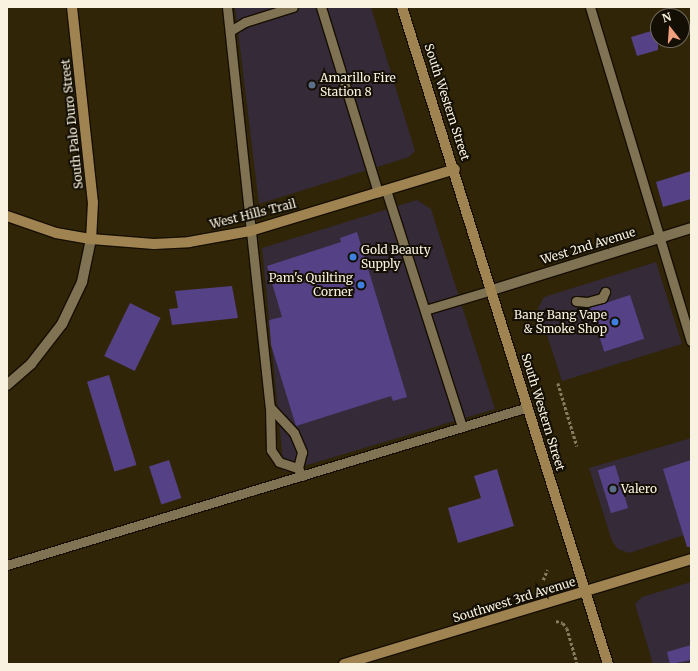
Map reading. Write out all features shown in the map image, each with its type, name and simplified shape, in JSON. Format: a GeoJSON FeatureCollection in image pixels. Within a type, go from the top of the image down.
{"type":"FeatureCollection","features":[{"type":"Feature","properties":{"kind":"main road","name":"South Palo Duro Street"},"geometry":{"type":"LineString","coordinates":[[72,7],[93,202],[91,239]]}},
{"type":"Feature","properties":{"kind":"main road","name":"South Western Street"},"geometry":{"type":"LineString","coordinates":[[402,7],[455,170],[608,664]]}},
{"type":"Feature","properties":{"kind":"main road","name":"West Hills Trail"},"geometry":{"type":"LineString","coordinates":[[7,216],[36,227],[91,239],[154,244],[182,242],[250,231],[455,170]]}},
{"type":"Feature","properties":{"kind":"main road","name":"Southwest 3rd Avenue"},"geometry":{"type":"LineString","coordinates":[[344,664],[691,559]]}},
{"type":"Feature","properties":{"kind":"street","name":"West 2nd Avenue"},"geometry":{"type":"LineString","coordinates":[[492,290],[691,228]]}},
{"type":"Feature","properties":{"kind":"street"},"geometry":{"type":"LineString","coordinates":[[7,385],[36,359],[62,324],[82,282],[91,239]]}},
{"type":"Feature","properties":{"kind":"lane"},"geometry":{"type":"LineString","coordinates":[[227,7],[270,407],[271,450],[279,462],[300,472]]}},
{"type":"Feature","properties":{"kind":"lane"},"geometry":{"type":"LineString","coordinates":[[230,30],[245,22],[293,7]]}},
{"type":"Feature","properties":{"kind":"lane"},"geometry":{"type":"LineString","coordinates":[[321,7],[382,191],[425,310],[462,427]]}},
{"type":"Feature","properties":{"kind":"lane"},"geometry":{"type":"LineString","coordinates":[[590,7],[691,341]]}},
{"type":"Feature","properties":{"kind":"lane"},"geometry":{"type":"LineString","coordinates":[[425,310],[492,290]]}},
{"type":"Feature","properties":{"kind":"lane"},"geometry":{"type":"LineString","coordinates":[[576,301],[587,302],[602,298],[605,292]]}},
{"type":"Feature","properties":{"kind":"lane"},"geometry":{"type":"LineString","coordinates":[[270,407],[294,432],[302,452],[300,472]]}},
{"type":"Feature","properties":{"kind":"lane"},"geometry":{"type":"LineString","coordinates":[[7,565],[300,472],[528,407]]}},
{"type":"Feature","properties":{"kind":"path"},"geometry":{"type":"LineString","coordinates":[[558,383],[577,446]]}},
{"type":"Feature","properties":{"kind":"path"},"geometry":{"type":"LineString","coordinates":[[543,580],[547,570]]}},
{"type":"Feature","properties":{"kind":"path"},"geometry":{"type":"LineString","coordinates":[[556,621],[563,623],[567,628],[578,664]]}},
{"type":"Feature","properties":{"kind":"shaded area"},"geometry":{"type":"Polygon","coordinates":[[[235,7],[371,7],[415,151],[409,157],[259,204],[235,7]]]}},
{"type":"Feature","properties":{"kind":"shaded area"},"geometry":{"type":"Polygon","coordinates":[[[417,200],[431,209],[495,409],[284,472],[262,248],[417,200]]]}},
{"type":"Feature","properties":{"kind":"shaded area"},"geometry":{"type":"Polygon","coordinates":[[[656,262],[682,344],[562,381],[538,308],[544,297],[656,262]]]}},
{"type":"Feature","properties":{"kind":"shaded area"},"geometry":{"type":"Polygon","coordinates":[[[691,438],[691,533],[629,553],[618,549],[612,541],[589,468],[691,438]]]}},
{"type":"Feature","properties":{"kind":"shaded area"},"geometry":{"type":"Polygon","coordinates":[[[691,582],[691,664],[653,664],[635,604],[642,597],[691,582]]]}},
{"type":"Feature","properties":{"kind":"building"},"geometry":{"type":"Polygon","coordinates":[[[650,31],[650,48],[658,48],[658,50],[637,56],[631,37],[650,31]]]}},
{"type":"Feature","properties":{"kind":"building"},"geometry":{"type":"Polygon","coordinates":[[[691,171],[691,199],[663,207],[656,182],[691,171]]]}},
{"type":"Feature","properties":{"kind":"building"},"geometry":{"type":"Polygon","coordinates":[[[357,232],[407,397],[393,401],[391,396],[296,426],[271,345],[269,320],[282,317],[267,266],[341,242],[340,238],[357,232]]]}},
{"type":"Feature","properties":{"kind":"building"},"geometry":{"type":"Polygon","coordinates":[[[232,286],[238,318],[172,325],[169,309],[178,308],[175,291],[232,286]]]}},
{"type":"Feature","properties":{"kind":"building"},"geometry":{"type":"Polygon","coordinates":[[[630,295],[644,339],[604,352],[590,308],[630,295]]]}},
{"type":"Feature","properties":{"kind":"building"},"geometry":{"type":"Polygon","coordinates":[[[130,303],[161,318],[135,371],[104,356],[130,303]]]}},
{"type":"Feature","properties":{"kind":"building"},"geometry":{"type":"Polygon","coordinates":[[[109,375],[136,465],[114,472],[87,382],[109,375]]]}},
{"type":"Feature","properties":{"kind":"building"},"geometry":{"type":"Polygon","coordinates":[[[169,460],[181,498],[161,505],[149,466],[169,460]]]}},
{"type":"Feature","properties":{"kind":"building"},"geometry":{"type":"Polygon","coordinates":[[[691,460],[691,547],[687,547],[663,469],[691,460]]]}},
{"type":"Feature","properties":{"kind":"building","name":"Valero"},"geometry":{"type":"Polygon","coordinates":[[[615,465],[628,508],[611,513],[598,470],[615,465]]]}},
{"type":"Feature","properties":{"kind":"building"},"geometry":{"type":"Polygon","coordinates":[[[497,469],[514,526],[458,543],[448,508],[481,498],[474,476],[497,469]]]}},
{"type":"Feature","properties":{"kind":"building"},"geometry":{"type":"Polygon","coordinates":[[[691,645],[691,660],[670,664],[667,652],[691,645]]]}},
{"type":"Feature","properties":{"kind":"place","name":"Amarillo Fire Station 8"},"geometry":{"type":"Point","coordinates":[312,85]}},
{"type":"Feature","properties":{"kind":"place","name":"Gold Beauty Supply"},"geometry":{"type":"Point","coordinates":[353,257]}},
{"type":"Feature","properties":{"kind":"place","name":"Pam's Quilting Corner"},"geometry":{"type":"Point","coordinates":[361,285]}},
{"type":"Feature","properties":{"kind":"place","name":"Bang Bang Vape & Smoke Shop"},"geometry":{"type":"Point","coordinates":[615,322]}},
{"type":"Feature","properties":{"kind":"place","name":"Valero"},"geometry":{"type":"Point","coordinates":[613,489]}}]}
